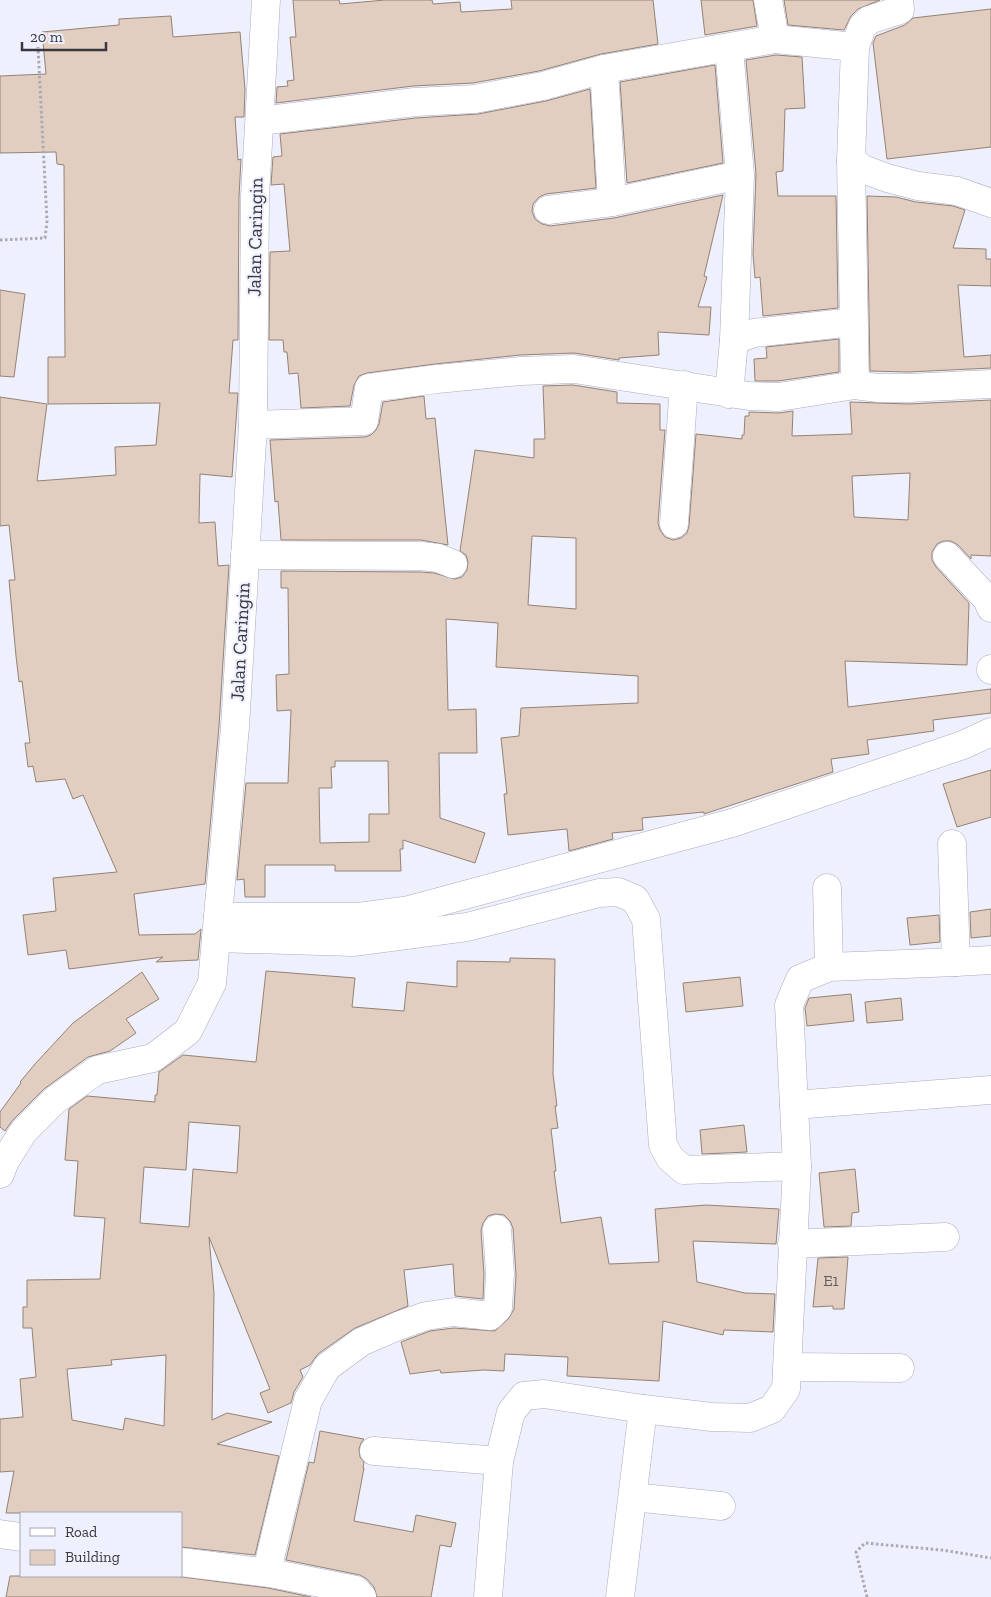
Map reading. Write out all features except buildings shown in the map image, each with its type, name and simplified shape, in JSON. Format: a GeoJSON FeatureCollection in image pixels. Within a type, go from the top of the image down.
{"type":"FeatureCollection","features":[{"type":"Feature","properties":{"kind":"street","name":"Jalan Caringin"},"geometry":{"type":"LineString","coordinates":[[0,1174],[5,1161],[23,1132],[55,1100],[97,1070],[153,1058],[188,1031],[212,983],[235,727],[253,424],[255,197],[266,0]]}},
{"type":"Feature","properties":{"kind":"street"},"geometry":{"type":"LineString","coordinates":[[768,0],[775,39]]}},
{"type":"Feature","properties":{"kind":"street"},"geometry":{"type":"LineString","coordinates":[[855,385],[851,160],[854,47],[862,26],[869,20],[900,10],[899,0]]}},
{"type":"Feature","properties":{"kind":"street"},"geometry":{"type":"LineString","coordinates":[[260,121],[415,102],[475,100],[543,86],[604,69],[775,39],[854,47]]}},
{"type":"Feature","properties":{"kind":"street"},"geometry":{"type":"LineString","coordinates":[[728,394],[734,340],[740,175],[729,48]]}},
{"type":"Feature","properties":{"kind":"street"},"geometry":{"type":"LineString","coordinates":[[604,69],[612,202]]}},
{"type":"Feature","properties":{"kind":"street"},"geometry":{"type":"LineString","coordinates":[[851,160],[863,169],[887,178],[918,186],[957,191],[991,203]]}},
{"type":"Feature","properties":{"kind":"street"},"geometry":{"type":"LineString","coordinates":[[548,210],[612,202],[740,175]]}},
{"type":"Feature","properties":{"kind":"street"},"geometry":{"type":"LineString","coordinates":[[734,340],[754,333],[853,322]]}},
{"type":"Feature","properties":{"kind":"street"},"geometry":{"type":"LineString","coordinates":[[253,424],[364,421],[369,388],[437,378],[521,371],[574,369],[684,385],[728,394],[779,397],[855,385],[893,388],[991,384]]}},
{"type":"Feature","properties":{"kind":"street"},"geometry":{"type":"LineString","coordinates":[[674,524],[684,385]]}},
{"type":"Feature","properties":{"kind":"street"},"geometry":{"type":"LineString","coordinates":[[245,555],[421,556],[438,558],[453,564]]}},
{"type":"Feature","properties":{"kind":"street"},"geometry":{"type":"LineString","coordinates":[[947,556],[987,599],[991,608]]}},
{"type":"Feature","properties":{"kind":"street"},"geometry":{"type":"LineString","coordinates":[[217,927],[357,917],[409,910],[732,823],[954,748],[991,732]]}},
{"type":"Feature","properties":{"kind":"street"},"geometry":{"type":"LineString","coordinates":[[952,844],[956,962]]}},
{"type":"Feature","properties":{"kind":"street"},"geometry":{"type":"LineString","coordinates":[[593,861],[599,894]]}},
{"type":"Feature","properties":{"kind":"street"},"geometry":{"type":"LineString","coordinates":[[827,888],[829,967]]}},
{"type":"Feature","properties":{"kind":"street"},"geometry":{"type":"LineString","coordinates":[[217,927],[353,942],[468,927],[599,894],[618,892],[635,900],[646,919],[663,1145],[670,1158],[684,1170],[797,1166]]}},
{"type":"Feature","properties":{"kind":"street"},"geometry":{"type":"LineString","coordinates":[[488,1597],[499,1461],[511,1412],[524,1396],[544,1394],[643,1409],[712,1417],[750,1418],[772,1408],[786,1389],[797,1166],[789,1005],[800,979],[829,967],[991,960]]}},
{"type":"Feature","properties":{"kind":"street"},"geometry":{"type":"LineString","coordinates":[[794,1105],[991,1090]]}},
{"type":"Feature","properties":{"kind":"street"},"geometry":{"type":"LineString","coordinates":[[270,1573],[270,1558],[308,1400],[327,1367],[361,1342],[426,1316],[454,1312],[490,1316],[498,1308],[500,1274],[497,1229]]}},
{"type":"Feature","properties":{"kind":"street"},"geometry":{"type":"LineString","coordinates":[[792,1244],[946,1236]]}},
{"type":"Feature","properties":{"kind":"street"},"geometry":{"type":"LineString","coordinates":[[788,1367],[900,1368]]}},
{"type":"Feature","properties":{"kind":"street"},"geometry":{"type":"LineString","coordinates":[[620,1597],[643,1409]]}},
{"type":"Feature","properties":{"kind":"street"},"geometry":{"type":"LineString","coordinates":[[374,1450],[499,1461]]}},
{"type":"Feature","properties":{"kind":"street"},"geometry":{"type":"LineString","coordinates":[[633,1497],[720,1506]]}},
{"type":"Feature","properties":{"kind":"street"},"geometry":{"type":"LineString","coordinates":[[0,1534],[20,1537]]}},
{"type":"Feature","properties":{"kind":"street"},"geometry":{"type":"LineString","coordinates":[[182,1562],[270,1573],[356,1590],[362,1597]]}},
{"type":"Feature","properties":{"kind":"path"},"geometry":{"type":"LineString","coordinates":[[0,240],[44,238],[47,221],[38,47]]}},
{"type":"Feature","properties":{"kind":"path"},"geometry":{"type":"LineString","coordinates":[[867,1597],[856,1552],[865,1543],[942,1550],[991,1558]]}}]}
